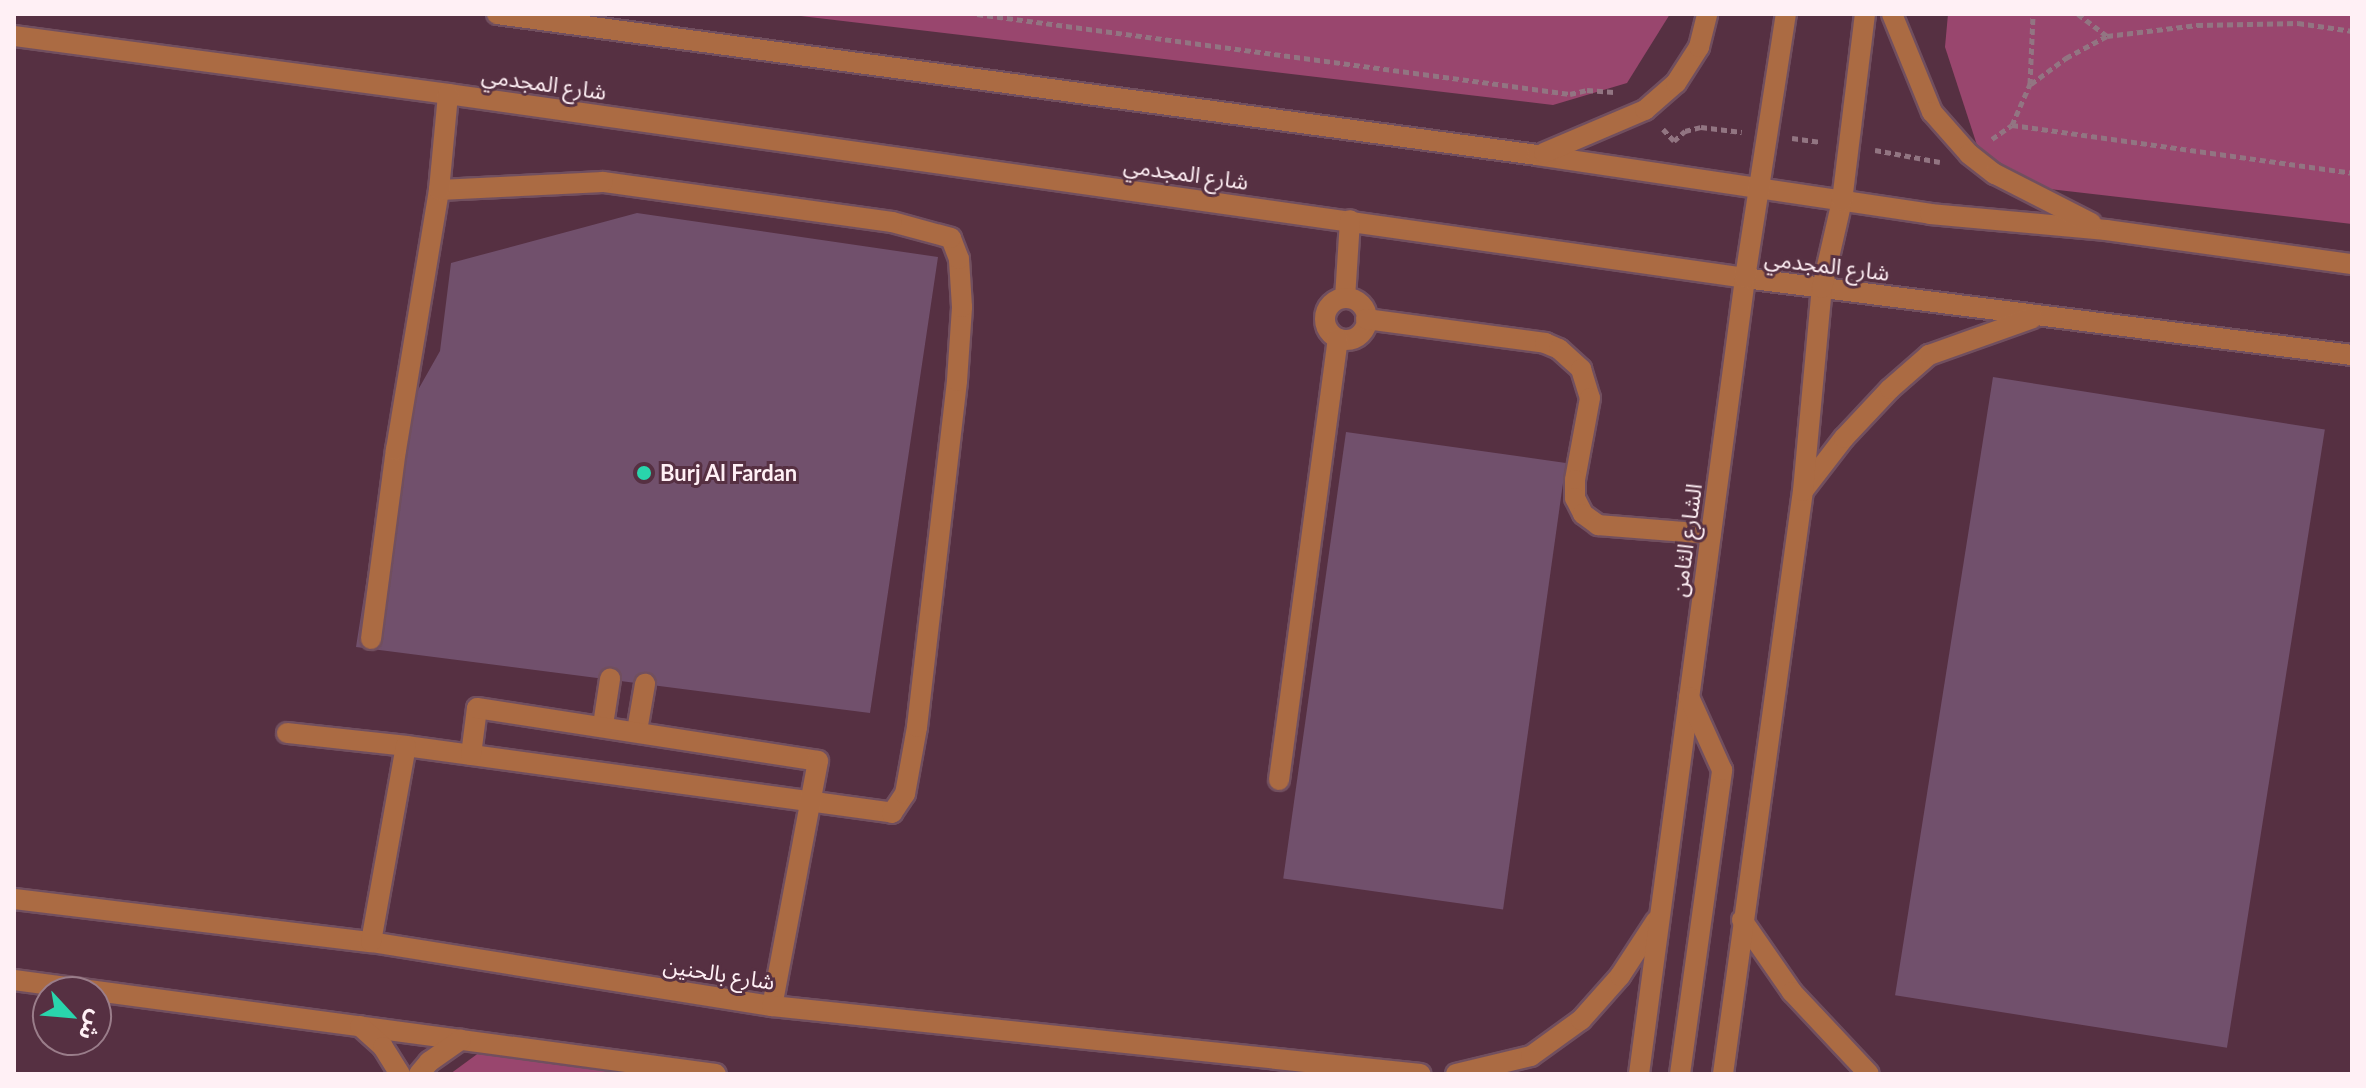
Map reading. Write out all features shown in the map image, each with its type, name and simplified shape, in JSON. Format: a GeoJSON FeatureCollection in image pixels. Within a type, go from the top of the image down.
{"type":"FeatureCollection","features":[{"type":"Feature","properties":{"kind":"street"},"geometry":{"type":"LineString","coordinates":[[497,14],[1537,155],[1930,214],[2106,230],[2352,264]]}},
{"type":"Feature","properties":{"kind":"street"},"geometry":{"type":"LineString","coordinates":[[1537,155],[1645,110],[1676,83],[1699,47],[1707,14]]}},
{"type":"Feature","properties":{"kind":"street","name":"الشارع الثامن"},"geometry":{"type":"LineString","coordinates":[[1639,1074],[1745,278],[1786,14]]}},
{"type":"Feature","properties":{"kind":"street"},"geometry":{"type":"LineString","coordinates":[[1723,1074],[1803,491],[1822,288],[1842,201],[1865,14]]}},
{"type":"Feature","properties":{"kind":"street"},"geometry":{"type":"LineString","coordinates":[[1892,14],[1901,44],[1932,112],[1969,154],[1995,174],[2106,230]]}},
{"type":"Feature","properties":{"kind":"street","name":"شارع المجدمي"},"geometry":{"type":"LineString","coordinates":[[14,36],[1350,220],[1745,278],[2352,355]]}},
{"type":"Feature","properties":{"kind":"street"},"geometry":{"type":"LineString","coordinates":[[371,639],[396,450],[439,190],[448,94]]}},
{"type":"Feature","properties":{"kind":"street"},"geometry":{"type":"LineString","coordinates":[[287,733],[406,746],[892,813],[905,794],[917,727],[957,381],[962,307],[959,259],[951,238],[892,222],[603,182],[439,190]]}},
{"type":"Feature","properties":{"kind":"street"},"geometry":{"type":"LineString","coordinates":[[1345,298],[1350,220]]}},
{"type":"Feature","properties":{"kind":"street"},"geometry":{"type":"LineString","coordinates":[[1345,298],[1360,304],[1366,319],[1365,327],[1354,339],[1338,339],[1331,335],[1325,320],[1331,305],[1345,298]]}},
{"type":"Feature","properties":{"kind":"street"},"geometry":{"type":"LineString","coordinates":[[1803,491],[1844,438],[1890,389],[1929,355],[2036,317]]}},
{"type":"Feature","properties":{"kind":"street"},"geometry":{"type":"LineString","coordinates":[[1366,319],[1545,343],[1559,349],[1581,369],[1590,398],[1575,480],[1575,498],[1583,514],[1598,525],[1711,534]]}},
{"type":"Feature","properties":{"kind":"street"},"geometry":{"type":"LineString","coordinates":[[1279,780],[1338,339]]}},
{"type":"Feature","properties":{"kind":"street"},"geometry":{"type":"LineString","coordinates":[[603,725],[610,679]]}},
{"type":"Feature","properties":{"kind":"street"},"geometry":{"type":"LineString","coordinates":[[637,731],[645,684]]}},
{"type":"Feature","properties":{"kind":"street"},"geometry":{"type":"LineString","coordinates":[[1680,1074],[1722,770],[1689,697]]}},
{"type":"Feature","properties":{"kind":"street"},"geometry":{"type":"LineString","coordinates":[[471,755],[477,708],[603,725],[818,761],[772,1006]]}},
{"type":"Feature","properties":{"kind":"street"},"geometry":{"type":"LineString","coordinates":[[371,942],[406,746]]}},
{"type":"Feature","properties":{"kind":"street","name":"شارع بالحنين"},"geometry":{"type":"LineString","coordinates":[[14,899],[371,942],[772,1006],[1420,1074]]}},
{"type":"Feature","properties":{"kind":"street"},"geometry":{"type":"LineString","coordinates":[[1456,1074],[1531,1056],[1581,1020],[1620,976],[1660,914]]}},
{"type":"Feature","properties":{"kind":"street"},"geometry":{"type":"LineString","coordinates":[[1742,920],[1792,992],[1869,1074]]}},
{"type":"Feature","properties":{"kind":"street"},"geometry":{"type":"LineString","coordinates":[[14,980],[716,1074]]}},
{"type":"Feature","properties":{"kind":"street"},"geometry":{"type":"LineString","coordinates":[[360,1026],[383,1047],[400,1074]]}},
{"type":"Feature","properties":{"kind":"street"},"geometry":{"type":"LineString","coordinates":[[419,1074],[429,1062],[461,1040]]}},
{"type":"Feature","properties":{"kind":"path"},"geometry":{"type":"LineString","coordinates":[[977,14],[1570,94],[1607,90],[1631,98],[1674,141],[1685,131],[1701,127],[1850,145],[1940,162],[1969,154],[2012,125],[2030,84],[2033,14]]}},
{"type":"Feature","properties":{"kind":"path"},"geometry":{"type":"LineString","coordinates":[[2078,14],[2107,36]]}},
{"type":"Feature","properties":{"kind":"path"},"geometry":{"type":"LineString","coordinates":[[2030,84],[2066,58],[2107,36],[2197,25],[2298,23],[2352,31]]}},
{"type":"Feature","properties":{"kind":"path"},"geometry":{"type":"LineString","coordinates":[[2012,125],[2352,173]]}},
{"type":"Feature","properties":{"kind":"shaded area"},"geometry":{"type":"Polygon","coordinates":[[[784,14],[1670,14],[1627,83],[1553,105],[784,14]]]}},
{"type":"Feature","properties":{"kind":"shaded area"},"geometry":{"type":"Polygon","coordinates":[[[1948,14],[2352,14],[2352,224],[1989,182],[1945,47],[1948,14]]]}},
{"type":"Feature","properties":{"kind":"shaded area"},"geometry":{"type":"Polygon","coordinates":[[[480,1052],[635,1074],[450,1074],[480,1052]]]}},
{"type":"Feature","properties":{"kind":"building"},"geometry":{"type":"Polygon","coordinates":[[[637,213],[938,257],[870,713],[356,647],[388,443],[440,351],[451,263],[637,213]]]}},
{"type":"Feature","properties":{"kind":"building"},"geometry":{"type":"Polygon","coordinates":[[[1993,377],[2325,430],[2227,1048],[1895,995],[1993,377]]]}},
{"type":"Feature","properties":{"kind":"building"},"geometry":{"type":"Polygon","coordinates":[[[1346,432],[1566,463],[1503,910],[1283,879],[1346,432]]]}},
{"type":"Feature","properties":{"kind":"place","name":"Burj Al Fardan"},"geometry":{"type":"Point","coordinates":[644,473]}}]}
